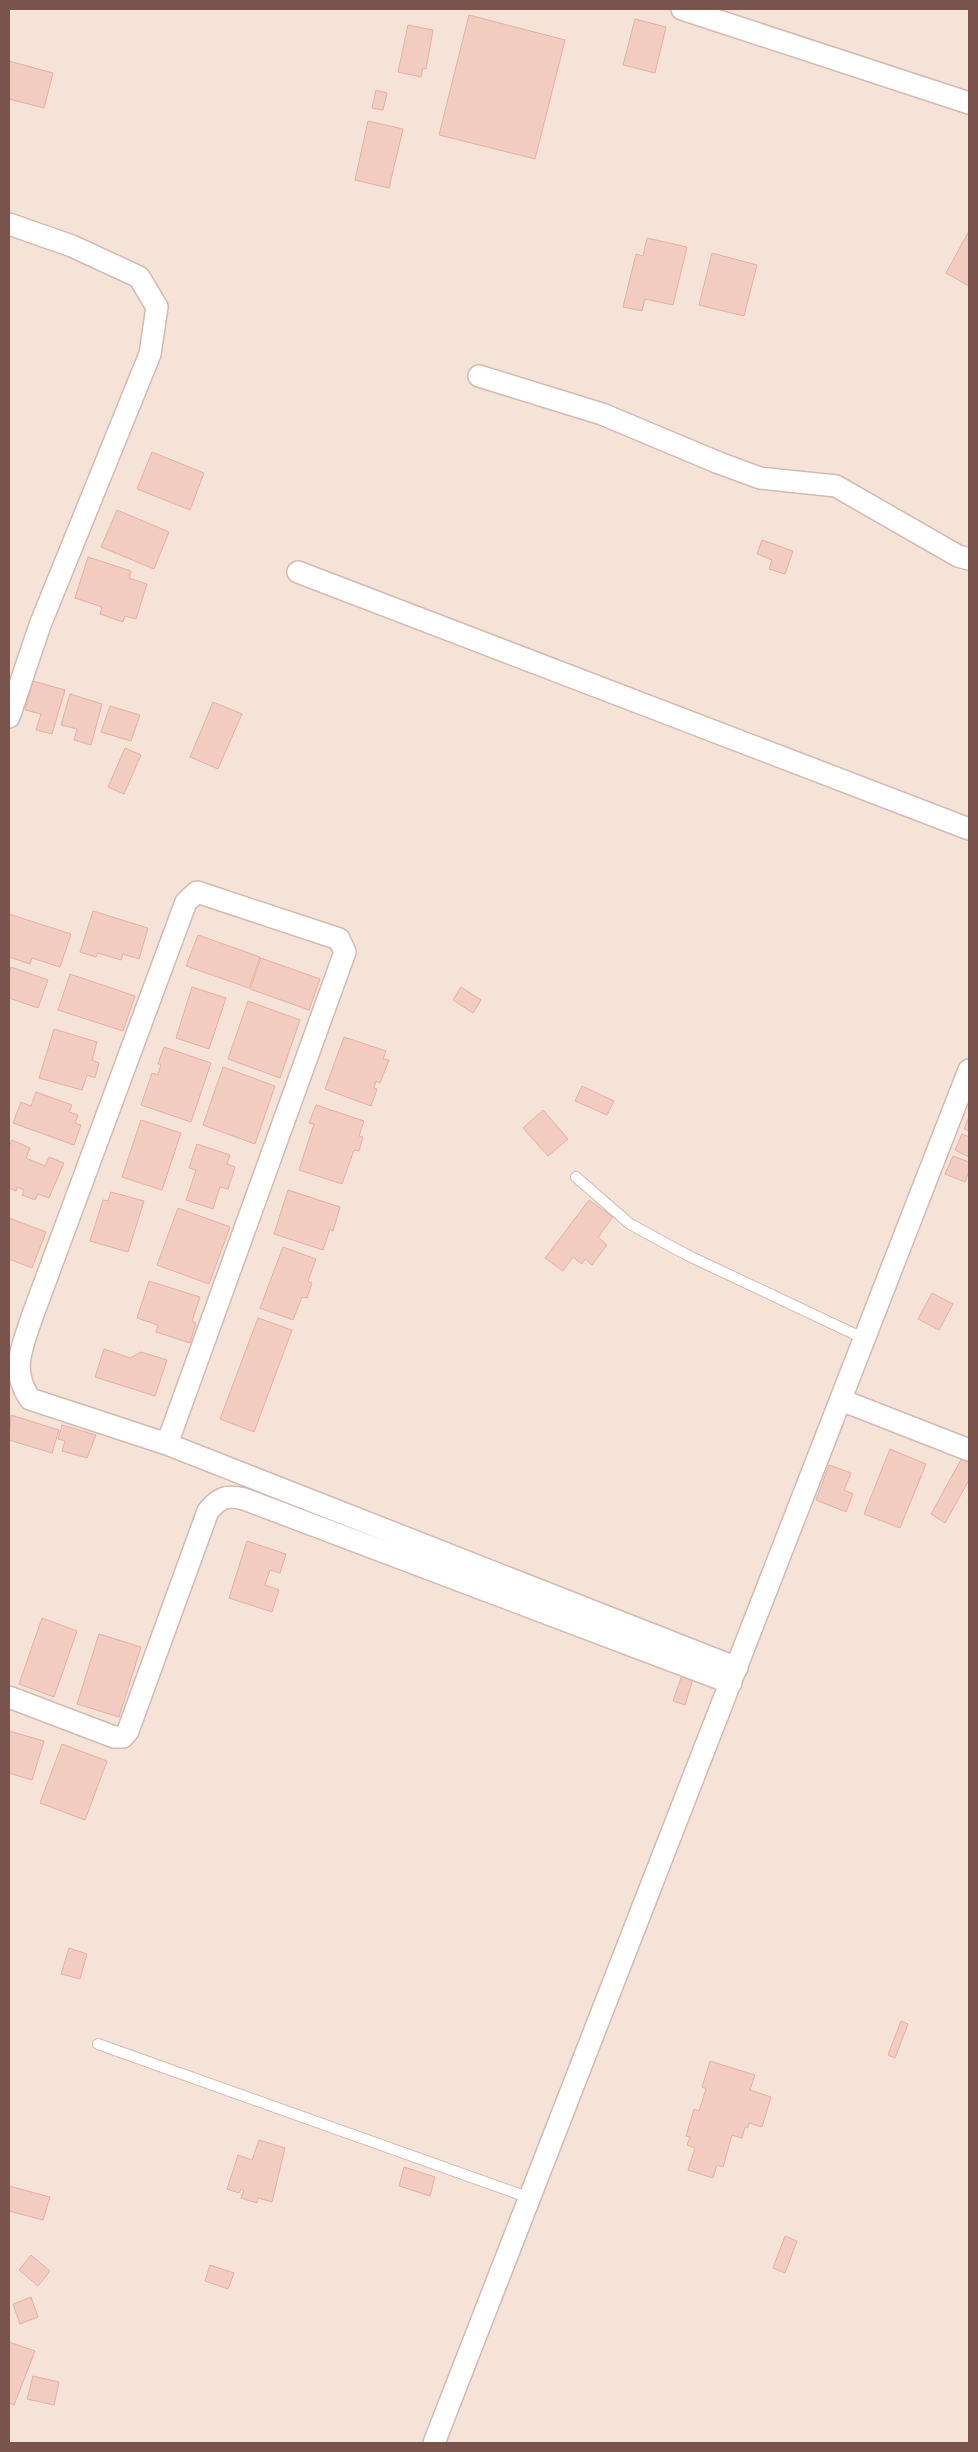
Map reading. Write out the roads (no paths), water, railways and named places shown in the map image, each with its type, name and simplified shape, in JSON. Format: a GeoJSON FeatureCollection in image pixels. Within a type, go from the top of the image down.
{"type":"FeatureCollection","features":[{"type":"Feature","properties":{"kind":"street"},"geometry":{"type":"LineString","coordinates":[[682,9],[969,103]]}},
{"type":"Feature","properties":{"kind":"street"},"geometry":{"type":"LineString","coordinates":[[9,224],[72,246],[139,277],[157,307],[150,354],[40,625],[9,717]]}},
{"type":"Feature","properties":{"kind":"street"},"geometry":{"type":"LineString","coordinates":[[479,376],[602,414],[760,478],[836,486],[958,556],[969,559]]}},
{"type":"Feature","properties":{"kind":"street"},"geometry":{"type":"LineString","coordinates":[[298,572],[969,829]]}},
{"type":"Feature","properties":{"kind":"street"},"geometry":{"type":"LineString","coordinates":[[167,1444],[345,952],[339,938],[198,892],[186,902],[75,1197],[19,1357],[19,1376],[22,1388],[30,1400],[167,1444],[734,1675]]}},
{"type":"Feature","properties":{"kind":"street"},"geometry":{"type":"LineString","coordinates":[[434,2443],[969,1070]]}},
{"type":"Feature","properties":{"kind":"street"},"geometry":{"type":"LineString","coordinates":[[841,1400],[969,1450]]}},
{"type":"Feature","properties":{"kind":"street"},"geometry":{"type":"LineString","coordinates":[[9,1697],[114,1737],[123,1737],[128,1731],[208,1511],[217,1501],[229,1495],[244,1498],[734,1675]]}},
{"type":"Feature","properties":{"kind":"lane"},"geometry":{"type":"LineString","coordinates":[[576,1177],[630,1224],[687,1255],[865,1339]]}},
{"type":"Feature","properties":{"kind":"lane"},"geometry":{"type":"LineString","coordinates":[[98,2044],[530,2198]]}}]}
